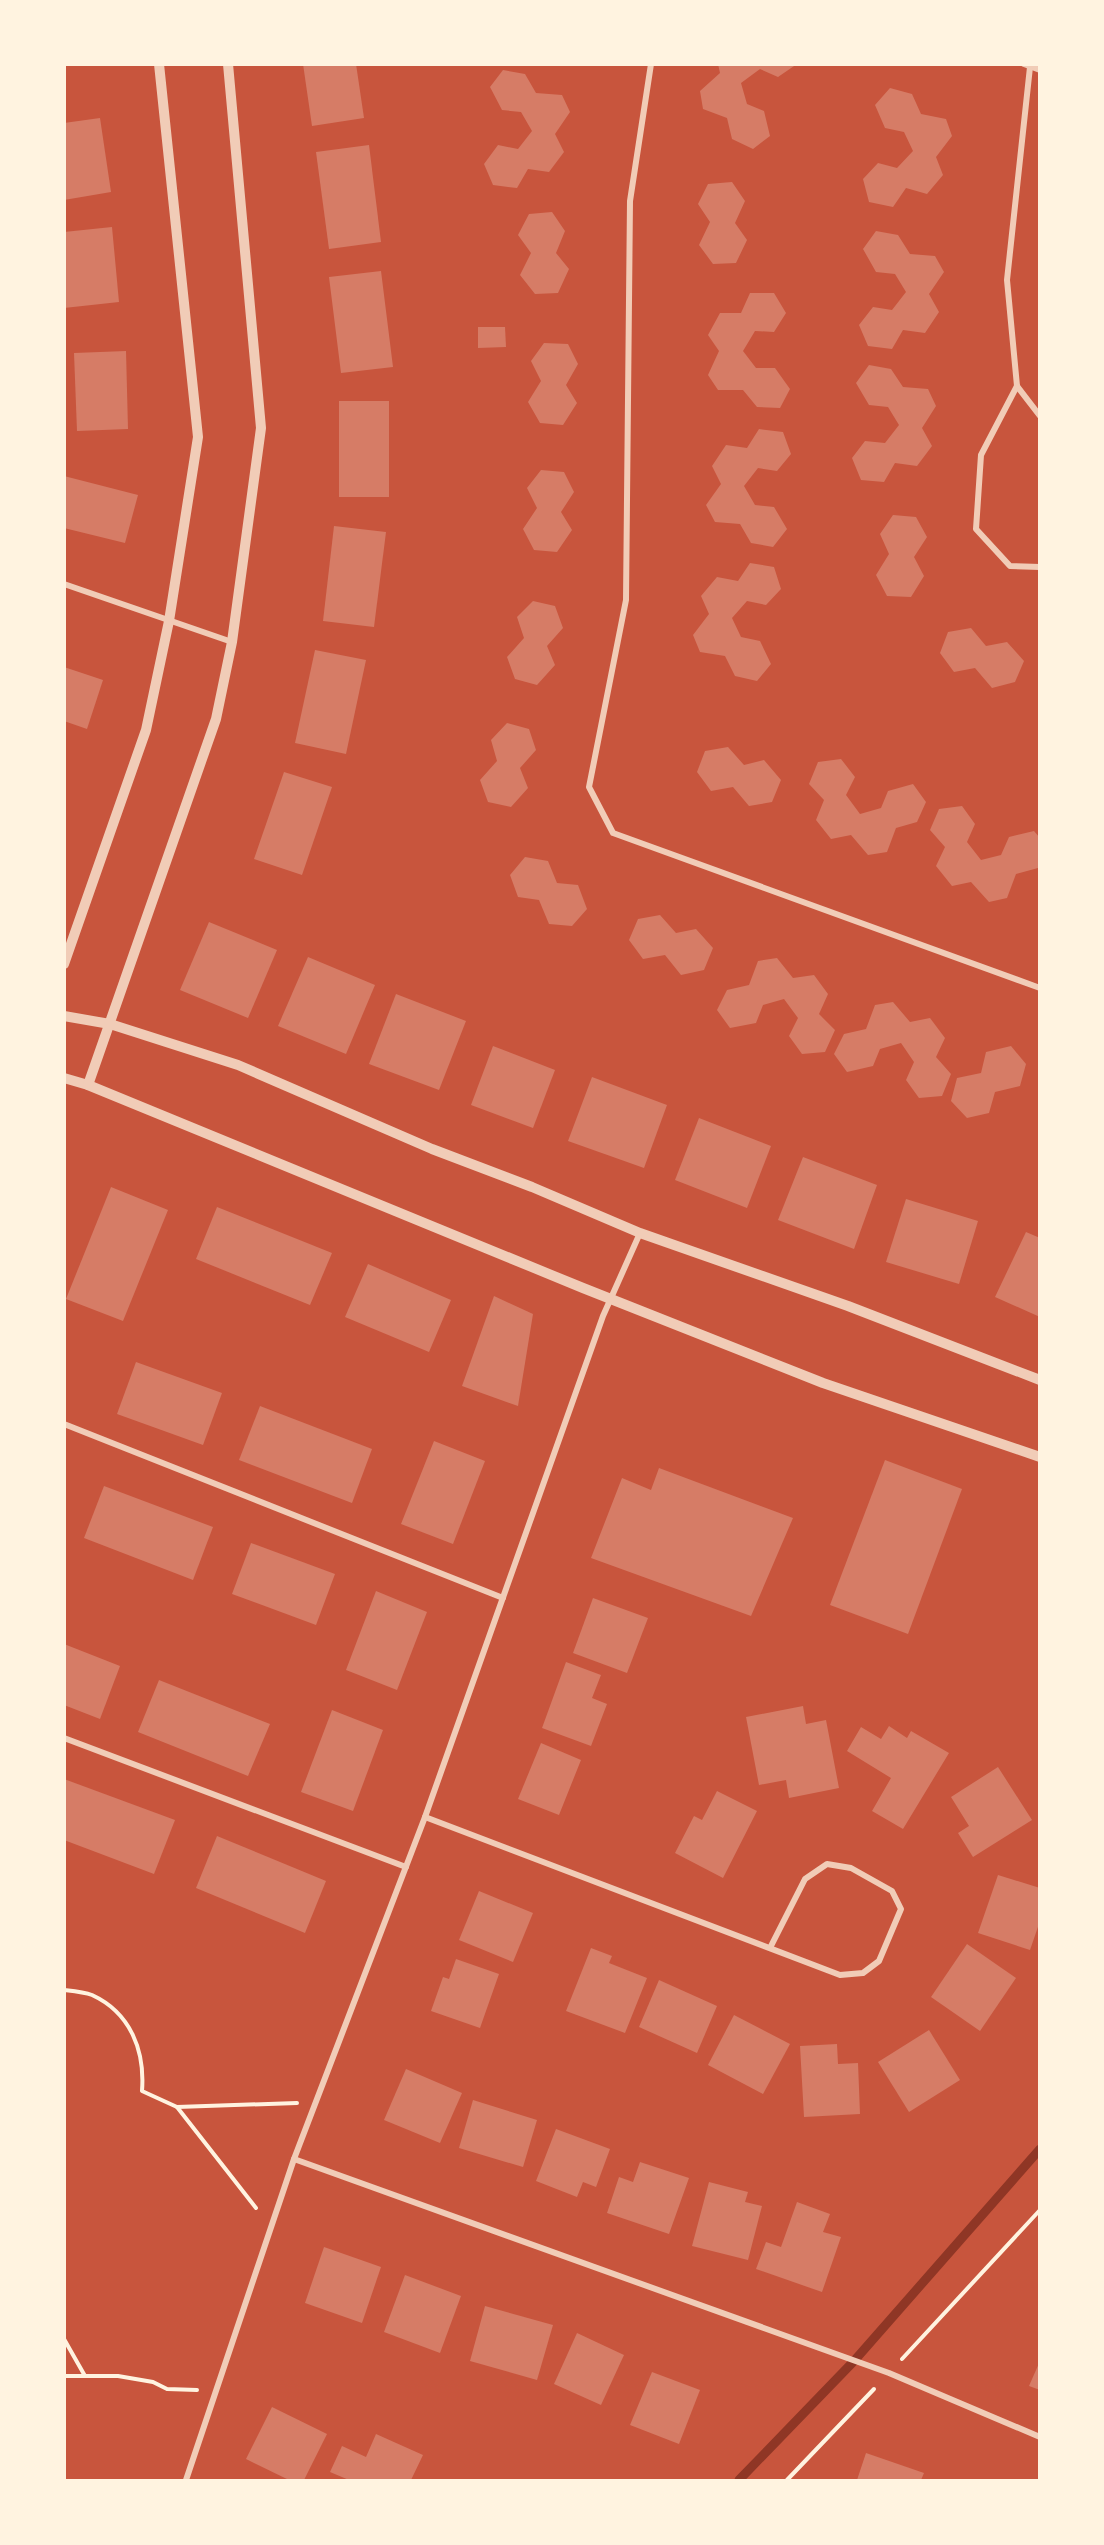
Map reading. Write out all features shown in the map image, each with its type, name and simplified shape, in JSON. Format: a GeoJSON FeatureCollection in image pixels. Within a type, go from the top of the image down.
{"type":"FeatureCollection","features":[{"type":"Feature","properties":{"kind":"street"},"geometry":{"type":"LineString","coordinates":[[64,964],[147,730],[170,621],[198,437],[159,64]]}},
{"type":"Feature","properties":{"kind":"street"},"geometry":{"type":"LineString","coordinates":[[88,1085],[216,718],[232,642],[261,428],[228,64]]}},
{"type":"Feature","properties":{"kind":"street"},"geometry":{"type":"LineString","coordinates":[[651,64],[630,201],[626,600],[589,786],[613,833],[1040,988]]}},
{"type":"Feature","properties":{"kind":"street"},"geometry":{"type":"LineString","coordinates":[[1040,70],[1027,66],[1007,280],[1017,386],[1040,416]]}},
{"type":"Feature","properties":{"kind":"street"},"geometry":{"type":"LineString","coordinates":[[1017,386],[981,455],[976,530],[1010,566],[1040,567]]}},
{"type":"Feature","properties":{"kind":"street"},"geometry":{"type":"LineString","coordinates":[[64,584],[232,642]]}},
{"type":"Feature","properties":{"kind":"street"},"geometry":{"type":"LineString","coordinates":[[64,1016],[110,1024],[238,1065],[432,1149],[532,1187],[640,1233],[848,1306],[1040,1380]]}},
{"type":"Feature","properties":{"kind":"street"},"geometry":{"type":"LineString","coordinates":[[64,1078],[88,1085],[611,1299],[823,1383],[1040,1457]]}},
{"type":"Feature","properties":{"kind":"street"},"geometry":{"type":"LineString","coordinates":[[186,2481],[294,2159],[425,1816],[611,1299],[640,1233]]}},
{"type":"Feature","properties":{"kind":"street"},"geometry":{"type":"LineString","coordinates":[[64,1424],[503,1598]]}},
{"type":"Feature","properties":{"kind":"street"},"geometry":{"type":"LineString","coordinates":[[64,1738],[406,1867]]}},
{"type":"Feature","properties":{"kind":"street"},"geometry":{"type":"LineString","coordinates":[[425,1816],[840,1975],[863,1973],[879,1961],[901,1909],[892,1891],[851,1868],[827,1864],[805,1879],[771,1948]]}},
{"type":"Feature","properties":{"kind":"street"},"geometry":{"type":"LineString","coordinates":[[294,2159],[889,2373],[1040,2437]]}},
{"type":"Feature","properties":{"kind":"path"},"geometry":{"type":"LineString","coordinates":[[64,1990],[91,1995],[120,2012],[137,2043],[144,2068],[142,2091],[177,2107],[316,2103]]}},
{"type":"Feature","properties":{"kind":"path"},"geometry":{"type":"LineString","coordinates":[[177,2107],[271,2228]]}},
{"type":"Feature","properties":{"kind":"path"},"geometry":{"type":"LineString","coordinates":[[787,2481],[1040,2210]]}},
{"type":"Feature","properties":{"kind":"path"},"geometry":{"type":"LineString","coordinates":[[64,2339],[85,2376]]}},
{"type":"Feature","properties":{"kind":"path"},"geometry":{"type":"LineString","coordinates":[[64,2376],[118,2376],[153,2382],[167,2389],[216,2391]]}},
{"type":"Feature","properties":{"kind":"building"},"geometry":{"type":"Polygon","coordinates":[[[303,64],[356,64],[364,118],[312,126],[303,64]]]}},
{"type":"Feature","properties":{"kind":"building"},"geometry":{"type":"Polygon","coordinates":[[[718,64],[797,64],[778,77],[760,69],[741,83],[747,104],[764,111],[770,136],[753,149],[732,139],[727,118],[703,109],[700,91],[720,73],[718,64]]]}},
{"type":"Feature","properties":{"kind":"building"},"geometry":{"type":"Polygon","coordinates":[[[503,70],[525,74],[536,93],[562,95],[570,112],[555,134],[564,152],[549,172],[528,169],[517,188],[493,185],[484,164],[498,145],[518,149],[532,131],[521,112],[502,110],[490,87],[503,70]]]}},
{"type":"Feature","properties":{"kind":"building"},"geometry":{"type":"Polygon","coordinates":[[[890,88],[912,94],[921,114],[946,119],[952,136],[936,157],[943,175],[927,194],[906,188],[893,207],[869,202],[863,179],[878,163],[897,168],[913,151],[904,132],[885,128],[875,105],[890,88]]]}},
{"type":"Feature","properties":{"kind":"building"},"geometry":{"type":"Polygon","coordinates":[[[100,118],[111,192],[64,200],[64,123],[100,118]]]}},
{"type":"Feature","properties":{"kind":"building"},"geometry":{"type":"Polygon","coordinates":[[[369,145],[381,242],[329,249],[316,152],[369,145]]]}},
{"type":"Feature","properties":{"kind":"building"},"geometry":{"type":"Polygon","coordinates":[[[732,182],[745,201],[735,223],[747,240],[736,263],[713,264],[699,245],[710,222],[698,204],[708,184],[732,182]]]}},
{"type":"Feature","properties":{"kind":"building"},"geometry":{"type":"Polygon","coordinates":[[[552,212],[565,231],[556,253],[569,269],[558,293],[535,294],[520,275],[531,253],[518,235],[529,214],[552,212]]]}},
{"type":"Feature","properties":{"kind":"building"},"geometry":{"type":"Polygon","coordinates":[[[112,227],[119,302],[64,308],[64,232],[112,227]]]}},
{"type":"Feature","properties":{"kind":"building"},"geometry":{"type":"Polygon","coordinates":[[[876,231],[898,235],[910,254],[935,256],[944,272],[929,294],[939,312],[925,333],[903,330],[892,349],[868,346],[859,325],[873,307],[892,310],[906,292],[895,274],[876,272],[863,249],[876,231]]]}},
{"type":"Feature","properties":{"kind":"building"},"geometry":{"type":"Polygon","coordinates":[[[381,271],[393,367],[341,373],[329,277],[381,271]]]}},
{"type":"Feature","properties":{"kind":"building"},"geometry":{"type":"Polygon","coordinates":[[[750,293],[774,293],[786,313],[774,332],[755,331],[743,351],[756,368],[775,368],[790,389],[780,408],[757,407],[743,390],[718,390],[708,375],[719,351],[708,335],[720,313],[741,313],[750,293]]]}},
{"type":"Feature","properties":{"kind":"building"},"geometry":{"type":"Polygon","coordinates":[[[478,327],[505,327],[506,347],[478,348],[478,327]]]}},
{"type":"Feature","properties":{"kind":"building"},"geometry":{"type":"Polygon","coordinates":[[[544,343],[568,344],[578,364],[566,385],[577,403],[563,425],[540,423],[528,402],[541,381],[531,361],[544,343]]]}},
{"type":"Feature","properties":{"kind":"building"},"geometry":{"type":"Polygon","coordinates":[[[126,351],[128,429],[77,431],[74,353],[126,351]]]}},
{"type":"Feature","properties":{"kind":"building"},"geometry":{"type":"Polygon","coordinates":[[[869,365],[891,369],[903,387],[928,389],[936,406],[922,428],[932,446],[917,466],[895,463],[884,482],[861,480],[852,458],[865,441],[885,443],[899,425],[888,407],[869,405],[856,383],[869,365]]]}},
{"type":"Feature","properties":{"kind":"building"},"geometry":{"type":"Polygon","coordinates":[[[339,401],[389,401],[389,497],[339,497],[339,401]]]}},
{"type":"Feature","properties":{"kind":"building"},"geometry":{"type":"Polygon","coordinates":[[[759,429],[783,432],[791,454],[777,471],[758,468],[744,486],[755,505],[774,507],[787,529],[773,547],[751,543],[740,524],[715,522],[706,505],[721,484],[712,466],[726,445],[747,448],[759,429]]]}},
{"type":"Feature","properties":{"kind":"building"},"geometry":{"type":"Polygon","coordinates":[[[541,470],[564,472],[574,492],[561,512],[572,530],[557,552],[534,550],[523,529],[537,508],[527,488],[541,470]]]}},
{"type":"Feature","properties":{"kind":"building"},"geometry":{"type":"Polygon","coordinates":[[[64,476],[138,495],[125,543],[64,528],[64,476]]]}},
{"type":"Feature","properties":{"kind":"building"},"geometry":{"type":"Polygon","coordinates":[[[893,515],[916,517],[927,537],[914,557],[924,576],[911,597],[887,596],[876,575],[889,554],[880,534],[893,515]]]}},
{"type":"Feature","properties":{"kind":"building"},"geometry":{"type":"Polygon","coordinates":[[[334,526],[386,532],[374,627],[323,621],[334,526]]]}},
{"type":"Feature","properties":{"kind":"building"},"geometry":{"type":"Polygon","coordinates":[[[750,563],[774,567],[781,589],[766,605],[747,601],[732,618],[741,637],[760,641],[771,664],[757,681],[735,676],[725,656],[700,652],[693,635],[709,614],[701,596],[717,577],[738,581],[750,563]]]}},
{"type":"Feature","properties":{"kind":"building"},"geometry":{"type":"Polygon","coordinates":[[[533,601],[555,606],[563,628],[547,646],[555,665],[537,685],[515,679],[507,657],[524,638],[517,617],[533,601]]]}},
{"type":"Feature","properties":{"kind":"building"},"geometry":{"type":"Polygon","coordinates":[[[971,628],[986,646],[1007,642],[1024,661],[1015,682],[992,688],[975,668],[954,672],[940,653],[948,632],[971,628]]]}},
{"type":"Feature","properties":{"kind":"building"},"geometry":{"type":"Polygon","coordinates":[[[315,650],[366,660],[346,754],[295,743],[315,650]]]}},
{"type":"Feature","properties":{"kind":"building"},"geometry":{"type":"Polygon","coordinates":[[[64,667],[103,680],[87,729],[64,721],[64,667]]]}},
{"type":"Feature","properties":{"kind":"building"},"geometry":{"type":"Polygon","coordinates":[[[507,723],[529,729],[536,750],[520,768],[528,788],[511,807],[488,802],[480,780],[497,761],[491,740],[507,723]]]}},
{"type":"Feature","properties":{"kind":"building"},"geometry":{"type":"Polygon","coordinates":[[[728,747],[744,765],[764,760],[781,780],[772,802],[749,806],[733,787],[711,791],[697,772],[705,751],[728,747]]]}},
{"type":"Feature","properties":{"kind":"building"},"geometry":{"type":"Polygon","coordinates":[[[841,759],[855,777],[846,795],[860,814],[881,808],[888,791],[913,784],[926,802],[917,822],[896,828],[887,852],[868,855],[851,835],[831,839],[816,820],[824,800],[809,784],[818,762],[841,759]]]}},
{"type":"Feature","properties":{"kind":"building"},"geometry":{"type":"Polygon","coordinates":[[[284,772],[332,787],[302,875],[254,859],[284,772]]]}},
{"type":"Feature","properties":{"kind":"building"},"geometry":{"type":"Polygon","coordinates":[[[962,806],[975,824],[967,842],[981,860],[1001,855],[1009,837],[1034,831],[1040,838],[1038,868],[1016,874],[1007,898],[989,902],[971,882],[952,886],[936,866],[945,847],[930,830],[939,809],[962,806]]]}},
{"type":"Feature","properties":{"kind":"building"},"geometry":{"type":"Polygon","coordinates":[[[525,857],[548,861],[557,883],[578,885],[587,909],[572,926],[549,924],[539,900],[518,897],[510,875],[525,857]]]}},
{"type":"Feature","properties":{"kind":"building"},"geometry":{"type":"Polygon","coordinates":[[[660,915],[676,933],[696,929],[713,948],[704,970],[681,975],[665,955],[643,959],[629,940],[638,919],[660,915]]]}},
{"type":"Feature","properties":{"kind":"building"},"geometry":{"type":"Polygon","coordinates":[[[209,922],[277,950],[248,1018],[180,990],[209,922]]]}},
{"type":"Feature","properties":{"kind":"building"},"geometry":{"type":"Polygon","coordinates":[[[308,957],[375,985],[346,1054],[278,1026],[308,957]]]}},
{"type":"Feature","properties":{"kind":"building"},"geometry":{"type":"Polygon","coordinates":[[[777,958],[793,978],[814,975],[828,994],[819,1014],[835,1030],[825,1052],[802,1054],[789,1036],[798,1018],[784,999],[763,1005],[756,1023],[730,1028],[717,1010],[727,990],[749,985],[758,961],[777,958]]]}},
{"type":"Feature","properties":{"kind":"building"},"geometry":{"type":"Polygon","coordinates":[[[396,994],[466,1021],[439,1090],[369,1064],[396,994]]]}},
{"type":"Feature","properties":{"kind":"building"},"geometry":{"type":"Polygon","coordinates":[[[893,1002],[910,1022],[930,1018],[945,1038],[936,1057],[951,1074],[942,1096],[919,1098],[906,1080],[914,1062],[901,1043],[880,1049],[873,1066],[847,1072],[834,1054],[844,1034],[866,1029],[875,1005],[893,1002]]]}},
{"type":"Feature","properties":{"kind":"building"},"geometry":{"type":"Polygon","coordinates":[[[493,1046],[555,1070],[533,1128],[471,1105],[493,1046]]]}},
{"type":"Feature","properties":{"kind":"building"},"geometry":{"type":"Polygon","coordinates":[[[1011,1046],[1026,1064],[1020,1086],[995,1092],[989,1113],[967,1118],[951,1101],[957,1078],[981,1073],[986,1052],[1011,1046]]]}},
{"type":"Feature","properties":{"kind":"building"},"geometry":{"type":"Polygon","coordinates":[[[592,1077],[667,1105],[644,1168],[568,1141],[592,1077]]]}},
{"type":"Feature","properties":{"kind":"building"},"geometry":{"type":"Polygon","coordinates":[[[699,1118],[771,1146],[747,1208],[675,1180],[699,1118]]]}},
{"type":"Feature","properties":{"kind":"building"},"geometry":{"type":"Polygon","coordinates":[[[803,1157],[877,1185],[854,1249],[778,1220],[803,1157]]]}},
{"type":"Feature","properties":{"kind":"building"},"geometry":{"type":"Polygon","coordinates":[[[111,1187],[168,1210],[123,1321],[66,1299],[111,1187]]]}},
{"type":"Feature","properties":{"kind":"building"},"geometry":{"type":"Polygon","coordinates":[[[906,1199],[978,1221],[959,1284],[886,1262],[906,1199]]]}},
{"type":"Feature","properties":{"kind":"building"},"geometry":{"type":"Polygon","coordinates":[[[217,1207],[332,1253],[310,1305],[196,1259],[217,1207]]]}},
{"type":"Feature","properties":{"kind":"building"},"geometry":{"type":"Polygon","coordinates":[[[1026,1232],[1040,1238],[1040,1317],[995,1297],[1026,1232]]]}},
{"type":"Feature","properties":{"kind":"building"},"geometry":{"type":"Polygon","coordinates":[[[368,1264],[451,1300],[429,1352],[345,1317],[368,1264]]]}},
{"type":"Feature","properties":{"kind":"building"},"geometry":{"type":"Polygon","coordinates":[[[494,1296],[533,1314],[518,1406],[462,1386],[494,1296]]]}},
{"type":"Feature","properties":{"kind":"building"},"geometry":{"type":"Polygon","coordinates":[[[136,1362],[222,1393],[203,1445],[117,1414],[136,1362]]]}},
{"type":"Feature","properties":{"kind":"building"},"geometry":{"type":"Polygon","coordinates":[[[260,1406],[372,1449],[352,1503],[239,1460],[260,1406]]]}},
{"type":"Feature","properties":{"kind":"building"},"geometry":{"type":"Polygon","coordinates":[[[434,1441],[485,1461],[453,1544],[401,1524],[434,1441]]]}},
{"type":"Feature","properties":{"kind":"building"},"geometry":{"type":"Polygon","coordinates":[[[885,1460],[962,1489],[908,1634],[830,1605],[885,1460]]]}},
{"type":"Feature","properties":{"kind":"building"},"geometry":{"type":"Polygon","coordinates":[[[659,1468],[793,1518],[751,1616],[591,1558],[622,1478],[651,1490],[659,1468]]]}},
{"type":"Feature","properties":{"kind":"building"},"geometry":{"type":"Polygon","coordinates":[[[104,1486],[213,1527],[193,1580],[84,1538],[104,1486]]]}},
{"type":"Feature","properties":{"kind":"building"},"geometry":{"type":"Polygon","coordinates":[[[251,1543],[335,1574],[316,1625],[232,1594],[251,1543]]]}},
{"type":"Feature","properties":{"kind":"building"},"geometry":{"type":"Polygon","coordinates":[[[376,1591],[427,1612],[397,1690],[346,1670],[376,1591]]]}},
{"type":"Feature","properties":{"kind":"building"},"geometry":{"type":"Polygon","coordinates":[[[593,1598],[648,1618],[627,1673],[573,1653],[593,1598]]]}},
{"type":"Feature","properties":{"kind":"building"},"geometry":{"type":"Polygon","coordinates":[[[64,1644],[120,1666],[100,1719],[64,1705],[64,1644]]]}},
{"type":"Feature","properties":{"kind":"building"},"geometry":{"type":"Polygon","coordinates":[[[566,1662],[601,1675],[592,1698],[607,1704],[591,1746],[542,1728],[566,1662]]]}},
{"type":"Feature","properties":{"kind":"building"},"geometry":{"type":"Polygon","coordinates":[[[159,1680],[270,1724],[248,1776],[138,1732],[159,1680]]]}},
{"type":"Feature","properties":{"kind":"building"},"geometry":{"type":"Polygon","coordinates":[[[803,1706],[806,1724],[826,1720],[839,1788],[789,1798],[786,1780],[759,1785],[746,1717],[803,1706]]]}},
{"type":"Feature","properties":{"kind":"building"},"geometry":{"type":"Polygon","coordinates":[[[332,1710],[383,1730],[353,1811],[301,1792],[332,1710]]]}},
{"type":"Feature","properties":{"kind":"building"},"geometry":{"type":"Polygon","coordinates":[[[889,1726],[907,1738],[911,1731],[949,1753],[903,1829],[872,1811],[891,1778],[847,1751],[861,1727],[881,1739],[889,1726]]]}},
{"type":"Feature","properties":{"kind":"building"},"geometry":{"type":"Polygon","coordinates":[[[541,1743],[581,1760],[559,1815],[518,1799],[541,1743]]]}},
{"type":"Feature","properties":{"kind":"building"},"geometry":{"type":"Polygon","coordinates":[[[998,1767],[1032,1820],[973,1857],[958,1833],[969,1826],[951,1797],[998,1767]]]}},
{"type":"Feature","properties":{"kind":"building"},"geometry":{"type":"Polygon","coordinates":[[[64,1779],[175,1820],[154,1874],[64,1840],[64,1779]]]}},
{"type":"Feature","properties":{"kind":"building"},"geometry":{"type":"Polygon","coordinates":[[[717,1791],[757,1811],[723,1878],[675,1853],[694,1816],[702,1820],[717,1791]]]}},
{"type":"Feature","properties":{"kind":"building"},"geometry":{"type":"Polygon","coordinates":[[[217,1836],[326,1881],[305,1933],[196,1888],[217,1836]]]}},
{"type":"Feature","properties":{"kind":"building"},"geometry":{"type":"Polygon","coordinates":[[[998,1875],[1040,1888],[1040,1921],[1030,1950],[978,1933],[998,1875]]]}},
{"type":"Feature","properties":{"kind":"building"},"geometry":{"type":"Polygon","coordinates":[[[479,1891],[533,1913],[513,1962],[459,1940],[479,1891]]]}},
{"type":"Feature","properties":{"kind":"building"},"geometry":{"type":"Polygon","coordinates":[[[967,1944],[1016,1978],[980,2031],[931,1997],[967,1944]]]}},
{"type":"Feature","properties":{"kind":"building"},"geometry":{"type":"Polygon","coordinates":[[[591,1948],[612,1956],[609,1963],[647,1978],[625,2033],[566,2011],[591,1948]]]}},
{"type":"Feature","properties":{"kind":"building"},"geometry":{"type":"Polygon","coordinates":[[[456,1959],[499,1974],[480,2028],[431,2011],[443,1977],[449,1979],[456,1959]]]}},
{"type":"Feature","properties":{"kind":"building"},"geometry":{"type":"Polygon","coordinates":[[[659,1980],[717,2006],[697,2053],[639,2027],[659,1980]]]}},
{"type":"Feature","properties":{"kind":"building"},"geometry":{"type":"Polygon","coordinates":[[[734,2015],[790,2044],[763,2094],[708,2065],[734,2015]]]}},
{"type":"Feature","properties":{"kind":"building"},"geometry":{"type":"Polygon","coordinates":[[[929,2030],[960,2080],[909,2112],[878,2062],[929,2030]]]}},
{"type":"Feature","properties":{"kind":"building"},"geometry":{"type":"Polygon","coordinates":[[[837,2044],[838,2064],[858,2063],[860,2114],[804,2117],[800,2046],[837,2044]]]}},
{"type":"Feature","properties":{"kind":"building"},"geometry":{"type":"Polygon","coordinates":[[[406,2069],[462,2093],[440,2143],[384,2120],[406,2069]]]}},
{"type":"Feature","properties":{"kind":"building"},"geometry":{"type":"Polygon","coordinates":[[[473,2100],[537,2120],[523,2167],[459,2148],[473,2100]]]}},
{"type":"Feature","properties":{"kind":"building"},"geometry":{"type":"Polygon","coordinates":[[[556,2129],[610,2149],[596,2187],[583,2182],[577,2197],[536,2181],[556,2129]]]}},
{"type":"Feature","properties":{"kind":"building"},"geometry":{"type":"Polygon","coordinates":[[[640,2162],[689,2178],[669,2234],[607,2213],[619,2177],[633,2182],[640,2162]]]}},
{"type":"Feature","properties":{"kind":"building"},"geometry":{"type":"Polygon","coordinates":[[[709,2182],[748,2192],[745,2202],[762,2206],[748,2260],[692,2246],[709,2182]]]}},
{"type":"Feature","properties":{"kind":"building"},"geometry":{"type":"Polygon","coordinates":[[[797,2202],[830,2214],[823,2232],[841,2237],[822,2292],[756,2269],[766,2242],[781,2247],[797,2202]]]}},
{"type":"Feature","properties":{"kind":"building"},"geometry":{"type":"Polygon","coordinates":[[[324,2247],[381,2267],[362,2323],[305,2303],[324,2247]]]}},
{"type":"Feature","properties":{"kind":"building"},"geometry":{"type":"Polygon","coordinates":[[[405,2275],[461,2296],[440,2353],[384,2332],[405,2275]]]}},
{"type":"Feature","properties":{"kind":"building"},"geometry":{"type":"Polygon","coordinates":[[[485,2306],[553,2325],[537,2380],[470,2361],[485,2306]]]}},
{"type":"Feature","properties":{"kind":"building"},"geometry":{"type":"Polygon","coordinates":[[[577,2333],[624,2355],[601,2405],[554,2384],[577,2333]]]}},
{"type":"Feature","properties":{"kind":"building"},"geometry":{"type":"Polygon","coordinates":[[[1040,2361],[1040,2390],[1029,2386],[1040,2361]]]}},
{"type":"Feature","properties":{"kind":"building"},"geometry":{"type":"Polygon","coordinates":[[[652,2372],[700,2390],[679,2444],[630,2425],[652,2372]]]}},
{"type":"Feature","properties":{"kind":"building"},"geometry":{"type":"Polygon","coordinates":[[[272,2407],[327,2434],[304,2480],[289,2480],[246,2459],[272,2407]]]}},
{"type":"Feature","properties":{"kind":"building"},"geometry":{"type":"Polygon","coordinates":[[[376,2434],[423,2455],[411,2480],[349,2480],[330,2472],[342,2446],[366,2457],[376,2434]]]}},
{"type":"Feature","properties":{"kind":"building"},"geometry":{"type":"Polygon","coordinates":[[[866,2453],[924,2473],[921,2480],[857,2480],[866,2453]]]}},
{"type":"Feature","properties":{"kind":"waterway"},"geometry":{"type":"LineString","coordinates":[[739,2480],[854,2361],[1040,2149]]}}]}
